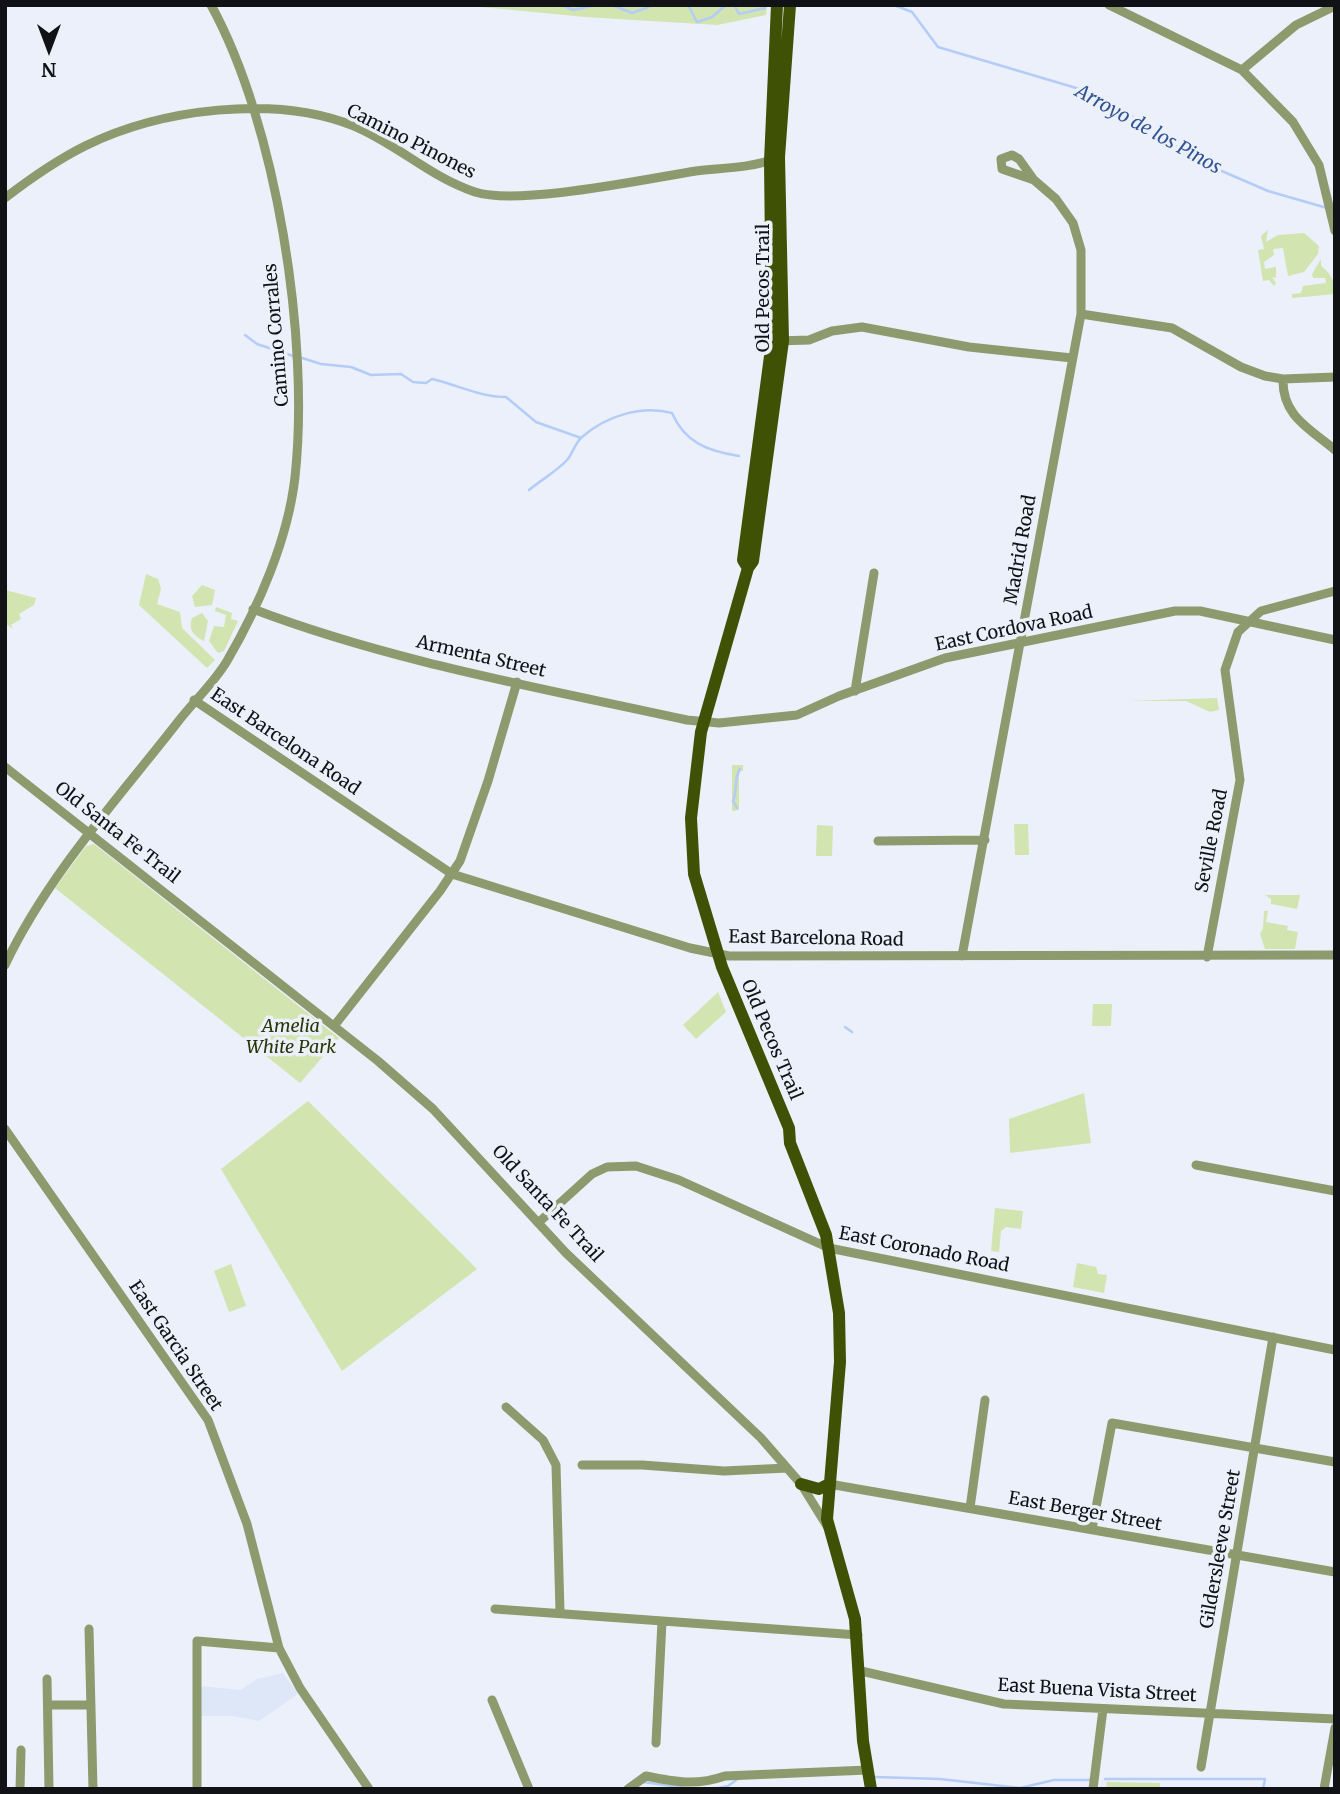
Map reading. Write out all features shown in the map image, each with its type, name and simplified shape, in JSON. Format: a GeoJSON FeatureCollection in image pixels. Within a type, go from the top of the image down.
{"type":"FeatureCollection","features":[{"type":"Feature","properties":{"kind":"main road","name":"Old Pecos Trail"},"geometry":{"type":"LineString","coordinates":[[777,5],[774,159],[778,341],[756,547],[753,561],[747,568],[705,722],[692,799],[693,852],[696,886],[718,954],[789,1128],[790,1143],[829,1248],[839,1313],[840,1362],[829,1484],[828,1528]]}},
{"type":"Feature","properties":{"kind":"main road","name":"Old Pecos Trail"},"geometry":{"type":"LineString","coordinates":[[774,159],[790,5]]}},
{"type":"Feature","properties":{"kind":"main road"},"geometry":{"type":"LineString","coordinates":[[801,1485],[819,1489],[829,1484]]}},
{"type":"Feature","properties":{"kind":"main road","name":"Old Santa Fe Trail"},"geometry":{"type":"LineString","coordinates":[[828,1528],[858,1634],[863,1741],[871,1789]]}},
{"type":"Feature","properties":{"kind":"street","name":"Camino Corrales"},"geometry":{"type":"LineString","coordinates":[[5,965],[25,922],[89,835],[227,661],[253,609],[279,544],[295,479],[300,396],[289,274],[279,214],[252,108],[231,43],[211,5]]}},
{"type":"Feature","properties":{"kind":"street"},"geometry":{"type":"LineString","coordinates":[[1109,5],[1242,70],[1293,122],[1319,165],[1331,190],[1335,232]]}},
{"type":"Feature","properties":{"kind":"street"},"geometry":{"type":"LineString","coordinates":[[1242,70],[1296,25],[1335,6]]}},
{"type":"Feature","properties":{"kind":"street","name":"Camino Pinones"},"geometry":{"type":"LineString","coordinates":[[5,198],[72,153],[130,129],[168,119],[252,108],[300,111],[353,126],[438,177],[476,192],[492,195],[555,192],[774,159]]}},
{"type":"Feature","properties":{"kind":"street","name":"Madrid Road"},"geometry":{"type":"LineString","coordinates":[[962,957],[1081,314],[1081,250],[1078,236],[1066,210],[1034,180]]}},
{"type":"Feature","properties":{"kind":"street"},"geometry":{"type":"LineString","coordinates":[[1081,314],[1172,328],[1241,367],[1265,376],[1283,379],[1335,377]]}},
{"type":"Feature","properties":{"kind":"street"},"geometry":{"type":"LineString","coordinates":[[778,341],[808,340],[832,331],[862,327],[969,347],[1072,358]]}},
{"type":"Feature","properties":{"kind":"street"},"geometry":{"type":"LineString","coordinates":[[1283,379],[1282,396],[1293,415],[1335,450]]}},
{"type":"Feature","properties":{"kind":"street"},"geometry":{"type":"LineString","coordinates":[[855,691],[874,573]]}},
{"type":"Feature","properties":{"kind":"street"},"geometry":{"type":"LineString","coordinates":[[1249,621],[1273,606],[1335,591]]}},
{"type":"Feature","properties":{"kind":"street","name":"Armenta Street"},"geometry":{"type":"LineString","coordinates":[[253,609],[345,640],[517,682],[705,722]]}},
{"type":"Feature","properties":{"kind":"street","name":"East Cordova Road"},"geometry":{"type":"LineString","coordinates":[[705,722],[784,718],[945,658],[1183,610],[1335,640]]}},
{"type":"Feature","properties":{"kind":"street","name":"Seville Road"},"geometry":{"type":"LineString","coordinates":[[1207,957],[1240,783],[1225,670],[1238,632],[1249,621]]}},
{"type":"Feature","properties":{"kind":"street"},"geometry":{"type":"LineString","coordinates":[[334,1026],[460,861],[488,781],[517,682]]}},
{"type":"Feature","properties":{"kind":"street","name":"East Barcelona Road"},"geometry":{"type":"LineString","coordinates":[[194,700],[452,874],[690,948],[718,954],[962,957],[1335,955]]}},
{"type":"Feature","properties":{"kind":"street","name":"Old Santa Fe Trail"},"geometry":{"type":"LineString","coordinates":[[5,767],[334,1026],[433,1109],[538,1223],[754,1431],[801,1485],[828,1528]]}},
{"type":"Feature","properties":{"kind":"street"},"geometry":{"type":"LineString","coordinates":[[878,841],[985,840]]}},
{"type":"Feature","properties":{"kind":"street","name":"East Garcia Street"},"geometry":{"type":"LineString","coordinates":[[5,1129],[208,1420],[247,1524],[279,1648],[300,1688],[369,1789]]}},
{"type":"Feature","properties":{"kind":"street","name":"East Coronado Road"},"geometry":{"type":"LineString","coordinates":[[538,1223],[592,1174],[622,1165],[679,1180],[829,1248],[1335,1350]]}},
{"type":"Feature","properties":{"kind":"street"},"geometry":{"type":"LineString","coordinates":[[1196,1165],[1335,1191]]}},
{"type":"Feature","properties":{"kind":"street","name":"Gildersleeve Street"},"geometry":{"type":"LineString","coordinates":[[1200,1767],[1273,1337]]}},
{"type":"Feature","properties":{"kind":"street"},"geometry":{"type":"LineString","coordinates":[[970,1508],[985,1400]]}},
{"type":"Feature","properties":{"kind":"street"},"geometry":{"type":"LineString","coordinates":[[506,1407],[543,1440],[556,1465],[560,1612]]}},
{"type":"Feature","properties":{"kind":"street"},"geometry":{"type":"LineString","coordinates":[[1092,1529],[1112,1423],[1335,1462]]}},
{"type":"Feature","properties":{"kind":"street"},"geometry":{"type":"LineString","coordinates":[[582,1465],[642,1465],[724,1471],[787,1468]]}},
{"type":"Feature","properties":{"kind":"street","name":"East Berger Street"},"geometry":{"type":"LineString","coordinates":[[829,1484],[1335,1572]]}},
{"type":"Feature","properties":{"kind":"street"},"geometry":{"type":"LineString","coordinates":[[495,1609],[858,1634]]}},
{"type":"Feature","properties":{"kind":"street"},"geometry":{"type":"LineString","coordinates":[[656,1743],[662,1621]]}},
{"type":"Feature","properties":{"kind":"street"},"geometry":{"type":"LineString","coordinates":[[89,1629],[93,1789]]}},
{"type":"Feature","properties":{"kind":"street"},"geometry":{"type":"LineString","coordinates":[[197,1789],[197,1641],[279,1648]]}},
{"type":"Feature","properties":{"kind":"street","name":"East Buena Vista Street"},"geometry":{"type":"LineString","coordinates":[[861,1671],[1004,1704],[1335,1719]]}},
{"type":"Feature","properties":{"kind":"street"},"geometry":{"type":"LineString","coordinates":[[47,1679],[49,1789]]}},
{"type":"Feature","properties":{"kind":"street"},"geometry":{"type":"LineString","coordinates":[[492,1700],[529,1789]]}},
{"type":"Feature","properties":{"kind":"street"},"geometry":{"type":"LineString","coordinates":[[48,1705],[89,1705]]}},
{"type":"Feature","properties":{"kind":"street"},"geometry":{"type":"LineString","coordinates":[[1093,1789],[1103,1709]]}},
{"type":"Feature","properties":{"kind":"street"},"geometry":{"type":"LineString","coordinates":[[1324,1789],[1335,1728]]}},
{"type":"Feature","properties":{"kind":"street"},"geometry":{"type":"LineString","coordinates":[[20,1789],[21,1750]]}},
{"type":"Feature","properties":{"kind":"street"},"geometry":{"type":"LineString","coordinates":[[628,1789],[646,1776],[688,1784],[707,1783],[725,1776],[868,1770]]}},
{"type":"Feature","properties":{"kind":"shaded area"},"geometry":{"type":"Polygon","coordinates":[[[283,1673],[298,1694],[259,1721],[233,1716],[200,1716],[199,1686],[241,1690],[257,1679],[283,1673]]]}},
{"type":"Feature","properties":{"kind":"green space"},"geometry":{"type":"Polygon","coordinates":[[[461,5],[767,5],[766,15],[717,25],[585,17],[461,5]]]}},
{"type":"Feature","properties":{"kind":"green space"},"geometry":{"type":"Polygon","coordinates":[[[1268,230],[1266,242],[1278,235],[1304,233],[1319,246],[1318,254],[1304,272],[1288,276],[1283,248],[1273,249],[1274,255],[1264,262],[1265,269],[1276,267],[1276,278],[1272,277],[1276,283],[1274,286],[1269,280],[1263,281],[1258,250],[1264,249],[1261,236],[1268,230]]]}},
{"type":"Feature","properties":{"kind":"green space"},"geometry":{"type":"Polygon","coordinates":[[[1321,259],[1321,266],[1333,282],[1335,294],[1282,299],[1301,293],[1303,286],[1326,283],[1325,278],[1313,278],[1312,274],[1321,259]]]}},
{"type":"Feature","properties":{"kind":"green space"},"geometry":{"type":"Polygon","coordinates":[[[146,574],[158,579],[161,589],[157,604],[180,612],[182,628],[215,660],[207,668],[139,605],[146,574]]]}},
{"type":"Feature","properties":{"kind":"green space"},"geometry":{"type":"Polygon","coordinates":[[[202,585],[215,590],[212,605],[195,607],[192,596],[202,585]]]}},
{"type":"Feature","properties":{"kind":"green space"},"geometry":{"type":"Polygon","coordinates":[[[5,590],[36,598],[34,605],[19,614],[21,619],[11,625],[13,629],[5,623],[5,590]]]}},
{"type":"Feature","properties":{"kind":"green space"},"geometry":{"type":"Polygon","coordinates":[[[216,607],[232,613],[231,619],[238,621],[224,651],[218,653],[209,641],[214,626],[224,627],[226,615],[215,611],[216,607]]]}},
{"type":"Feature","properties":{"kind":"green space"},"geometry":{"type":"Polygon","coordinates":[[[202,613],[208,621],[204,641],[191,629],[192,618],[202,613]]]}},
{"type":"Feature","properties":{"kind":"green space"},"geometry":{"type":"Polygon","coordinates":[[[1217,698],[1219,710],[1210,712],[1186,701],[1128,701],[1217,698]]]}},
{"type":"Feature","properties":{"kind":"green space"},"geometry":{"type":"Polygon","coordinates":[[[732,765],[743,765],[743,771],[739,771],[739,810],[732,811],[732,765]]]}},
{"type":"Feature","properties":{"kind":"green space"},"geometry":{"type":"Polygon","coordinates":[[[1014,824],[1028,824],[1029,855],[1015,855],[1014,824]]]}},
{"type":"Feature","properties":{"kind":"green space"},"geometry":{"type":"Polygon","coordinates":[[[817,825],[833,826],[832,856],[816,856],[817,825]]]}},
{"type":"Feature","properties":{"kind":"green space","name":"Amelia White Park"},"geometry":{"type":"Polygon","coordinates":[[[94,844],[339,1038],[300,1083],[55,888],[86,846],[94,844]]]}},
{"type":"Feature","properties":{"kind":"green space"},"geometry":{"type":"Polygon","coordinates":[[[1265,895],[1300,895],[1297,909],[1271,904],[1271,899],[1265,895]]]}},
{"type":"Feature","properties":{"kind":"green space"},"geometry":{"type":"Polygon","coordinates":[[[1264,911],[1268,911],[1266,922],[1288,926],[1287,930],[1298,932],[1295,949],[1265,949],[1260,934],[1264,911]]]}},
{"type":"Feature","properties":{"kind":"green space"},"geometry":{"type":"Polygon","coordinates":[[[718,992],[726,1012],[696,1039],[683,1025],[718,992]]]}},
{"type":"Feature","properties":{"kind":"green space"},"geometry":{"type":"Polygon","coordinates":[[[1093,1004],[1112,1004],[1111,1026],[1092,1026],[1093,1004]]]}},
{"type":"Feature","properties":{"kind":"green space"},"geometry":{"type":"Polygon","coordinates":[[[1084,1093],[1091,1143],[1010,1153],[1009,1119],[1084,1093]]]}},
{"type":"Feature","properties":{"kind":"green space"},"geometry":{"type":"Polygon","coordinates":[[[308,1101],[477,1269],[342,1371],[221,1169],[308,1101]]]}},
{"type":"Feature","properties":{"kind":"green space"},"geometry":{"type":"Polygon","coordinates":[[[995,1208],[1023,1211],[1021,1229],[1006,1227],[1001,1231],[999,1252],[991,1251],[995,1208]]]}},
{"type":"Feature","properties":{"kind":"green space"},"geometry":{"type":"Polygon","coordinates":[[[1077,1263],[1096,1267],[1098,1274],[1107,1275],[1104,1293],[1073,1287],[1077,1263]]]}},
{"type":"Feature","properties":{"kind":"green space"},"geometry":{"type":"Polygon","coordinates":[[[231,1264],[246,1306],[229,1312],[214,1271],[231,1264]]]}},
{"type":"Feature","properties":{"kind":"green space"},"geometry":{"type":"Polygon","coordinates":[[[1107,1782],[1160,1783],[1160,1788],[1197,1789],[1106,1789],[1107,1782]]]}},
{"type":"Feature","properties":{"kind":"waterway","name":"Arroyo de los Pinos"},"geometry":{"type":"LineString","coordinates":[[562,5],[573,10],[596,5]]}},
{"type":"Feature","properties":{"kind":"waterway","name":"Arroyo de los Pinos"},"geometry":{"type":"LineString","coordinates":[[612,5],[632,13],[654,5]]}},
{"type":"Feature","properties":{"kind":"waterway","name":"Arroyo de los Pinos"},"geometry":{"type":"LineString","coordinates":[[688,5],[697,22],[712,17],[726,5]]}},
{"type":"Feature","properties":{"kind":"waterway","name":"Arroyo de los Pinos"},"geometry":{"type":"LineString","coordinates":[[734,5],[739,14],[765,8]]}},
{"type":"Feature","properties":{"kind":"waterway","name":"Arroyo de los Pinos"},"geometry":{"type":"LineString","coordinates":[[830,5],[846,5]]}},
{"type":"Feature","properties":{"kind":"waterway","name":"Arroyo de los Pinos"},"geometry":{"type":"LineString","coordinates":[[894,5],[912,12],[938,47],[1083,90],[1139,120],[1194,159],[1268,191],[1327,208]]}},
{"type":"Feature","properties":{"kind":"waterway"},"geometry":{"type":"LineString","coordinates":[[245,335],[257,344],[293,356]]}},
{"type":"Feature","properties":{"kind":"waterway"},"geometry":{"type":"LineString","coordinates":[[299,357],[321,364],[351,367],[371,375],[401,374],[413,382],[426,383],[432,379],[478,393],[506,397],[536,422],[581,438]]}},
{"type":"Feature","properties":{"kind":"waterway"},"geometry":{"type":"LineString","coordinates":[[529,490],[563,464],[580,439],[591,430],[624,414],[648,410],[672,413],[684,432],[699,444],[739,456]]}},
{"type":"Feature","properties":{"kind":"waterway"},"geometry":{"type":"LineString","coordinates":[[737,808],[733,801],[740,769]]}},
{"type":"Feature","properties":{"kind":"waterway"},"geometry":{"type":"LineString","coordinates":[[845,1027],[852,1032]]}},
{"type":"Feature","properties":{"kind":"waterway"},"geometry":{"type":"LineString","coordinates":[[875,1777],[940,1779],[1020,1788],[1054,1780],[1091,1780]]}},
{"type":"Feature","properties":{"kind":"waterway"},"geometry":{"type":"LineString","coordinates":[[714,1789],[728,1786],[739,1778]]}},
{"type":"Feature","properties":{"kind":"waterway"},"geometry":{"type":"LineString","coordinates":[[1105,1779],[1265,1779],[1263,1789]]}},
{"type":"Feature","properties":{"kind":"waterway"},"geometry":{"type":"LineString","coordinates":[[643,1782],[692,1789]]}}]}
